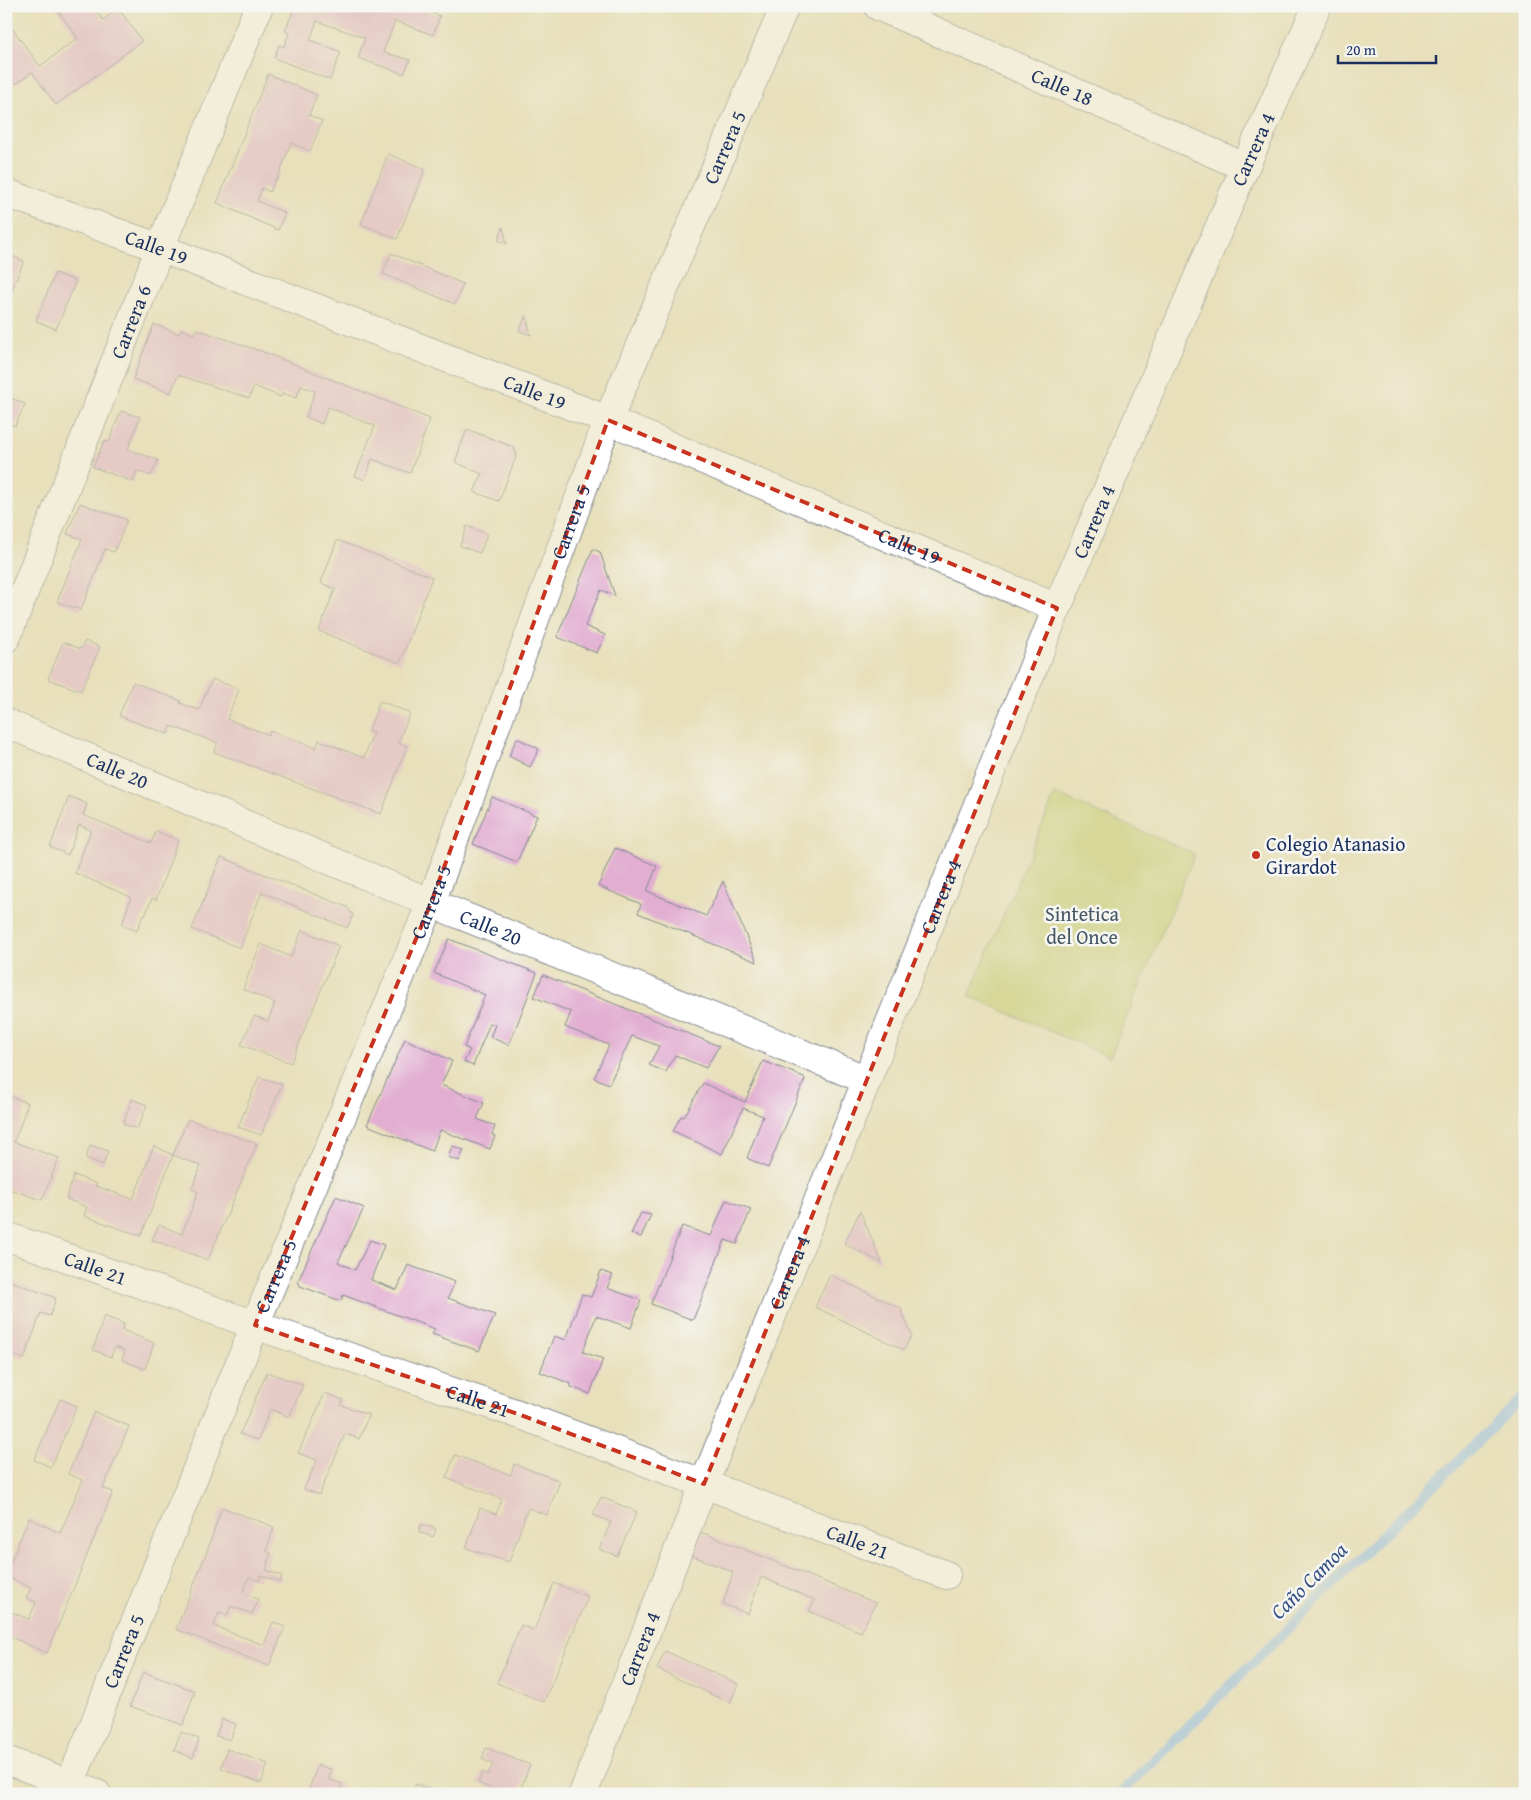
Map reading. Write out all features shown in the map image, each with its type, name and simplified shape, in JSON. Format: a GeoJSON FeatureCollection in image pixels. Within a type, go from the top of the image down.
{"type":"FeatureCollection","features":[{"type":"Feature","properties":{"kind":"street","name":"Carrera 6"},"geometry":{"type":"LineString","coordinates":[[6,638],[160,248],[259,6]]}},
{"type":"Feature","properties":{"kind":"street","name":"Carrera 5"},"geometry":{"type":"LineString","coordinates":[[69,1789],[255,1325],[432,904],[608,420],[785,6]]}},
{"type":"Feature","properties":{"kind":"street","name":"Calle 18"},"geometry":{"type":"LineString","coordinates":[[878,6],[1245,167]]}},
{"type":"Feature","properties":{"kind":"street","name":"Carrera 4"},"geometry":{"type":"LineString","coordinates":[[583,1794],[704,1484],[1057,608],[1245,167],[1316,6]]}},
{"type":"Feature","properties":{"kind":"street","name":"Calle 19"},"geometry":{"type":"LineString","coordinates":[[6,193],[160,248],[608,420],[1057,608]]}},
{"type":"Feature","properties":{"kind":"street","name":"Calle 20"},"geometry":{"type":"LineString","coordinates":[[6,723],[432,904],[867,1080]]}},
{"type":"Feature","properties":{"kind":"street","name":"Calle 21"},"geometry":{"type":"LineString","coordinates":[[6,1236],[255,1325],[518,1414],[946,1575]]}},
{"type":"Feature","properties":{"kind":"street"},"geometry":{"type":"LineString","coordinates":[[6,1760],[69,1789],[97,1794]]}},
{"type":"Feature","properties":{"kind":"highlighted area"},"geometry":{"type":"Polygon","coordinates":[[[608,420],[1057,608],[704,1484],[518,1414],[255,1325],[431,903],[608,420]]]}},
{"type":"Feature","properties":{"kind":"green space","name":"Sintetica del Once"},"geometry":{"type":"Polygon","coordinates":[[[1055,794],[1195,854],[1110,1057],[969,996],[1055,794]]]}},
{"type":"Feature","properties":{"kind":"building"},"geometry":{"type":"Polygon","coordinates":[[[54,6],[93,6],[103,20],[118,8],[142,41],[56,105],[32,72],[16,84],[6,70],[6,20],[40,66],[78,38],[54,6]]]}},
{"type":"Feature","properties":{"kind":"building"},"geometry":{"type":"Polygon","coordinates":[[[295,6],[360,6],[359,8],[378,15],[381,6],[414,6],[440,16],[433,35],[395,21],[383,52],[410,60],[404,74],[358,58],[365,38],[317,21],[310,40],[341,52],[330,80],[274,58],[279,45],[284,47],[289,33],[285,31],[295,6]]]}},
{"type":"Feature","properties":{"kind":"building"},"geometry":{"type":"Polygon","coordinates":[[[268,74],[317,95],[309,115],[322,121],[310,151],[291,143],[277,180],[275,179],[270,192],[262,188],[257,201],[285,213],[278,230],[217,203],[268,74]]]}},
{"type":"Feature","properties":{"kind":"building"},"geometry":{"type":"Polygon","coordinates":[[[388,154],[425,169],[397,239],[361,224],[388,154]]]}},
{"type":"Feature","properties":{"kind":"building"},"geometry":{"type":"Polygon","coordinates":[[[503,227],[507,244],[498,240],[503,227]]]}},
{"type":"Feature","properties":{"kind":"building"},"geometry":{"type":"Polygon","coordinates":[[[391,253],[463,284],[455,304],[383,274],[391,253]]]}},
{"type":"Feature","properties":{"kind":"building"},"geometry":{"type":"Polygon","coordinates":[[[6,254],[24,261],[6,304],[6,254]]]}},
{"type":"Feature","properties":{"kind":"building"},"geometry":{"type":"Polygon","coordinates":[[[55,273],[76,281],[56,329],[36,321],[55,273]]]}},
{"type":"Feature","properties":{"kind":"building"},"geometry":{"type":"Polygon","coordinates":[[[526,315],[531,335],[519,331],[526,315]]]}},
{"type":"Feature","properties":{"kind":"building"},"geometry":{"type":"Polygon","coordinates":[[[154,324],[179,334],[181,329],[194,334],[196,329],[266,353],[430,419],[410,473],[372,459],[365,480],[355,476],[375,426],[328,407],[322,424],[306,417],[315,391],[301,386],[296,398],[283,393],[281,397],[254,386],[249,398],[178,375],[171,393],[133,379],[154,324]]]}},
{"type":"Feature","properties":{"kind":"building"},"geometry":{"type":"Polygon","coordinates":[[[6,396],[25,404],[15,426],[6,422],[6,396]]]}},
{"type":"Feature","properties":{"kind":"building"},"geometry":{"type":"Polygon","coordinates":[[[121,411],[140,417],[128,449],[158,460],[151,476],[137,471],[133,482],[93,467],[104,441],[109,442],[121,411]]]}},
{"type":"Feature","properties":{"kind":"building"},"geometry":{"type":"Polygon","coordinates":[[[467,429],[513,447],[517,454],[499,501],[474,492],[482,474],[455,462],[467,429]]]}},
{"type":"Feature","properties":{"kind":"building"},"geometry":{"type":"Polygon","coordinates":[[[80,503],[127,520],[114,552],[105,549],[81,610],[57,602],[82,539],[67,534],[80,503]]]}},
{"type":"Feature","properties":{"kind":"building"},"geometry":{"type":"Polygon","coordinates":[[[467,526],[487,534],[480,553],[460,546],[467,526]]]}},
{"type":"Feature","properties":{"kind":"building"},"geometry":{"type":"Polygon","coordinates":[[[337,540],[432,577],[400,663],[319,631],[335,589],[321,583],[337,540]]]}},
{"type":"Feature","properties":{"kind":"building"},"geometry":{"type":"Polygon","coordinates":[[[593,549],[600,552],[615,596],[601,590],[585,626],[605,635],[597,653],[557,637],[593,549]]]}},
{"type":"Feature","properties":{"kind":"building"},"geometry":{"type":"Polygon","coordinates":[[[85,641],[100,647],[81,691],[48,679],[63,642],[81,649],[85,641]]]}},
{"type":"Feature","properties":{"kind":"building"},"geometry":{"type":"Polygon","coordinates":[[[212,679],[239,689],[227,719],[269,735],[270,731],[316,748],[319,740],[364,758],[373,733],[368,732],[380,701],[410,713],[398,743],[407,746],[381,814],[214,752],[218,743],[171,726],[168,734],[119,716],[133,682],[199,710],[212,679]]]}},
{"type":"Feature","properties":{"kind":"building"},"geometry":{"type":"Polygon","coordinates":[[[517,738],[539,749],[530,767],[509,756],[517,738]]]}},
{"type":"Feature","properties":{"kind":"building"},"geometry":{"type":"Polygon","coordinates":[[[69,796],[87,804],[83,815],[151,843],[156,831],[178,840],[156,900],[152,898],[137,931],[122,925],[131,897],[75,873],[91,830],[79,825],[68,855],[50,847],[69,796]]]}},
{"type":"Feature","properties":{"kind":"building"},"geometry":{"type":"Polygon","coordinates":[[[492,797],[537,816],[517,862],[473,844],[492,797]]]}},
{"type":"Feature","properties":{"kind":"building"},"geometry":{"type":"Polygon","coordinates":[[[615,848],[657,866],[647,891],[706,916],[723,881],[757,962],[638,913],[641,904],[598,886],[615,848]]]}},
{"type":"Feature","properties":{"kind":"building"},"geometry":{"type":"Polygon","coordinates":[[[221,857],[347,907],[353,915],[347,928],[262,892],[240,948],[192,929],[221,857]]]}},
{"type":"Feature","properties":{"kind":"building"},"geometry":{"type":"Polygon","coordinates":[[[302,930],[339,946],[291,1063],[241,1045],[254,1016],[268,1021],[275,1003],[243,989],[261,944],[291,957],[302,930]]]}},
{"type":"Feature","properties":{"kind":"building"},"geometry":{"type":"Polygon","coordinates":[[[449,939],[537,973],[509,1045],[490,1037],[495,1025],[490,1023],[473,1066],[464,1062],[470,1050],[464,1047],[485,995],[434,973],[449,939]]]}},
{"type":"Feature","properties":{"kind":"building"},"geometry":{"type":"Polygon","coordinates":[[[543,975],[719,1046],[706,1068],[675,1055],[666,1072],[649,1065],[659,1046],[632,1036],[609,1084],[594,1078],[609,1045],[565,1027],[571,1012],[534,997],[543,975]]]}},
{"type":"Feature","properties":{"kind":"building"},"geometry":{"type":"Polygon","coordinates":[[[405,1039],[452,1061],[441,1085],[484,1103],[477,1119],[495,1126],[492,1135],[495,1136],[490,1149],[440,1130],[432,1151],[367,1125],[405,1039]]]}},
{"type":"Feature","properties":{"kind":"building"},"geometry":{"type":"Polygon","coordinates":[[[763,1061],[805,1079],[768,1168],[747,1158],[763,1116],[743,1108],[722,1154],[673,1131],[681,1116],[684,1117],[703,1083],[745,1102],[763,1061]]]}},
{"type":"Feature","properties":{"kind":"building"},"geometry":{"type":"Polygon","coordinates":[[[259,1077],[282,1084],[261,1135],[238,1127],[259,1077]]]}},
{"type":"Feature","properties":{"kind":"building"},"geometry":{"type":"Polygon","coordinates":[[[6,1095],[28,1103],[14,1142],[59,1158],[42,1200],[6,1188],[6,1095]]]}},
{"type":"Feature","properties":{"kind":"building"},"geometry":{"type":"Polygon","coordinates":[[[132,1099],[147,1105],[137,1129],[123,1124],[132,1099]]]}},
{"type":"Feature","properties":{"kind":"building"},"geometry":{"type":"Polygon","coordinates":[[[188,1119],[257,1144],[208,1260],[152,1240],[159,1225],[182,1234],[198,1192],[192,1189],[201,1166],[173,1155],[188,1119]]]}},
{"type":"Feature","properties":{"kind":"building"},"geometry":{"type":"Polygon","coordinates":[[[90,1145],[108,1151],[103,1165],[86,1158],[90,1145]]]}},
{"type":"Feature","properties":{"kind":"building"},"geometry":{"type":"Polygon","coordinates":[[[154,1146],[173,1155],[141,1236],[84,1216],[87,1207],[66,1199],[74,1175],[97,1184],[95,1186],[133,1199],[154,1146]]]}},
{"type":"Feature","properties":{"kind":"building"},"geometry":{"type":"Polygon","coordinates":[[[452,1146],[464,1150],[459,1161],[448,1157],[452,1146]]]}},
{"type":"Feature","properties":{"kind":"building"},"geometry":{"type":"Polygon","coordinates":[[[336,1196],[364,1208],[338,1262],[355,1270],[370,1240],[384,1245],[371,1280],[397,1290],[408,1265],[455,1282],[448,1298],[495,1315],[479,1351],[432,1334],[435,1329],[343,1295],[341,1301],[300,1286],[298,1281],[336,1196]]]}},
{"type":"Feature","properties":{"kind":"building"},"geometry":{"type":"Polygon","coordinates":[[[726,1200],[751,1209],[737,1244],[725,1240],[693,1320],[651,1304],[682,1226],[711,1236],[726,1200]]]}},
{"type":"Feature","properties":{"kind":"building"},"geometry":{"type":"Polygon","coordinates":[[[860,1211],[882,1263],[844,1244],[860,1211]]]}},
{"type":"Feature","properties":{"kind":"building"},"geometry":{"type":"Polygon","coordinates":[[[641,1213],[651,1215],[641,1237],[631,1234],[641,1213]]]}},
{"type":"Feature","properties":{"kind":"building"},"geometry":{"type":"Polygon","coordinates":[[[601,1271],[613,1275],[607,1288],[641,1300],[631,1328],[596,1316],[583,1352],[603,1359],[590,1394],[571,1387],[571,1384],[540,1372],[554,1336],[566,1340],[582,1294],[591,1297],[601,1271]]]}},
{"type":"Feature","properties":{"kind":"building"},"geometry":{"type":"Polygon","coordinates":[[[830,1275],[900,1308],[912,1335],[904,1350],[815,1307],[830,1275]]]}},
{"type":"Feature","properties":{"kind":"building"},"geometry":{"type":"Polygon","coordinates":[[[8,1280],[56,1298],[50,1316],[41,1313],[24,1359],[9,1353],[13,1338],[6,1336],[6,1285],[8,1280]]]}},
{"type":"Feature","properties":{"kind":"building"},"geometry":{"type":"Polygon","coordinates":[[[104,1316],[124,1324],[122,1330],[154,1343],[145,1369],[122,1360],[125,1351],[115,1347],[111,1357],[93,1350],[104,1316]]]}},
{"type":"Feature","properties":{"kind":"building"},"geometry":{"type":"Polygon","coordinates":[[[267,1372],[303,1385],[289,1417],[270,1409],[258,1440],[240,1434],[267,1372]]]}},
{"type":"Feature","properties":{"kind":"building"},"geometry":{"type":"Polygon","coordinates":[[[325,1393],[343,1400],[341,1405],[369,1415],[359,1439],[345,1434],[319,1495],[304,1489],[317,1460],[298,1453],[325,1393]]]}},
{"type":"Feature","properties":{"kind":"building"},"geometry":{"type":"Polygon","coordinates":[[[60,1399],[77,1406],[51,1467],[34,1460],[60,1399]]]}},
{"type":"Feature","properties":{"kind":"building"},"geometry":{"type":"Polygon","coordinates":[[[94,1412],[129,1426],[103,1488],[113,1492],[47,1653],[6,1635],[6,1610],[29,1619],[36,1602],[26,1598],[31,1588],[6,1576],[6,1573],[29,1518],[60,1533],[83,1480],[68,1474],[94,1412]]]}},
{"type":"Feature","properties":{"kind":"building"},"geometry":{"type":"Polygon","coordinates":[[[455,1455],[511,1475],[514,1464],[560,1481],[547,1515],[528,1508],[509,1562],[466,1548],[480,1508],[496,1514],[502,1499],[446,1478],[455,1455]]]}},
{"type":"Feature","properties":{"kind":"building"},"geometry":{"type":"Polygon","coordinates":[[[601,1497],[637,1512],[617,1556],[599,1549],[611,1522],[593,1515],[601,1497]]]}},
{"type":"Feature","properties":{"kind":"building"},"geometry":{"type":"Polygon","coordinates":[[[222,1507],[274,1527],[266,1551],[271,1553],[266,1570],[282,1576],[280,1582],[261,1575],[259,1581],[249,1577],[243,1593],[258,1599],[252,1614],[231,1606],[227,1615],[219,1612],[214,1626],[264,1645],[273,1622],[285,1627],[269,1666],[176,1629],[206,1554],[222,1507]]]}},
{"type":"Feature","properties":{"kind":"building"},"geometry":{"type":"Polygon","coordinates":[[[421,1524],[436,1529],[433,1537],[419,1532],[421,1524]]]}},
{"type":"Feature","properties":{"kind":"building"},"geometry":{"type":"Polygon","coordinates":[[[701,1532],[876,1603],[861,1632],[809,1611],[815,1600],[761,1577],[748,1614],[723,1604],[733,1572],[691,1555],[701,1532]]]}},
{"type":"Feature","properties":{"kind":"building"},"geometry":{"type":"Polygon","coordinates":[[[554,1583],[588,1597],[544,1702],[497,1683],[521,1625],[534,1630],[554,1583]]]}},
{"type":"Feature","properties":{"kind":"building"},"geometry":{"type":"Polygon","coordinates":[[[665,1651],[738,1684],[730,1703],[657,1669],[665,1651]]]}},
{"type":"Feature","properties":{"kind":"building"},"geometry":{"type":"Polygon","coordinates":[[[143,1672],[195,1691],[183,1725],[130,1706],[143,1672]]]}},
{"type":"Feature","properties":{"kind":"building"},"geometry":{"type":"Polygon","coordinates":[[[222,1719],[236,1724],[230,1740],[216,1736],[222,1719]]]}},
{"type":"Feature","properties":{"kind":"building"},"geometry":{"type":"Polygon","coordinates":[[[181,1732],[199,1739],[193,1758],[174,1750],[181,1732]]]}},
{"type":"Feature","properties":{"kind":"building"},"geometry":{"type":"Polygon","coordinates":[[[486,1748],[530,1765],[518,1794],[505,1794],[478,1783],[483,1772],[488,1774],[493,1764],[482,1759],[486,1748]]]}},
{"type":"Feature","properties":{"kind":"building"},"geometry":{"type":"Polygon","coordinates":[[[227,1749],[268,1764],[261,1783],[221,1768],[227,1749]]]}},
{"type":"Feature","properties":{"kind":"building"},"geometry":{"type":"Polygon","coordinates":[[[318,1765],[332,1770],[328,1779],[342,1784],[338,1794],[307,1794],[318,1765]]]}},
{"type":"Feature","properties":{"kind":"building"},"geometry":{"type":"Polygon","coordinates":[[[416,1784],[443,1793],[443,1794],[412,1794],[416,1784]]]}},
{"type":"Feature","properties":{"kind":"waterway","name":"Caño Camoa"},"geometry":{"type":"LineString","coordinates":[[1120,1794],[1525,1395]]}},
{"type":"Feature","properties":{"kind":"place","name":"Colegio Atanasio Girardot"},"geometry":{"type":"Point","coordinates":[1256,855]}}]}
